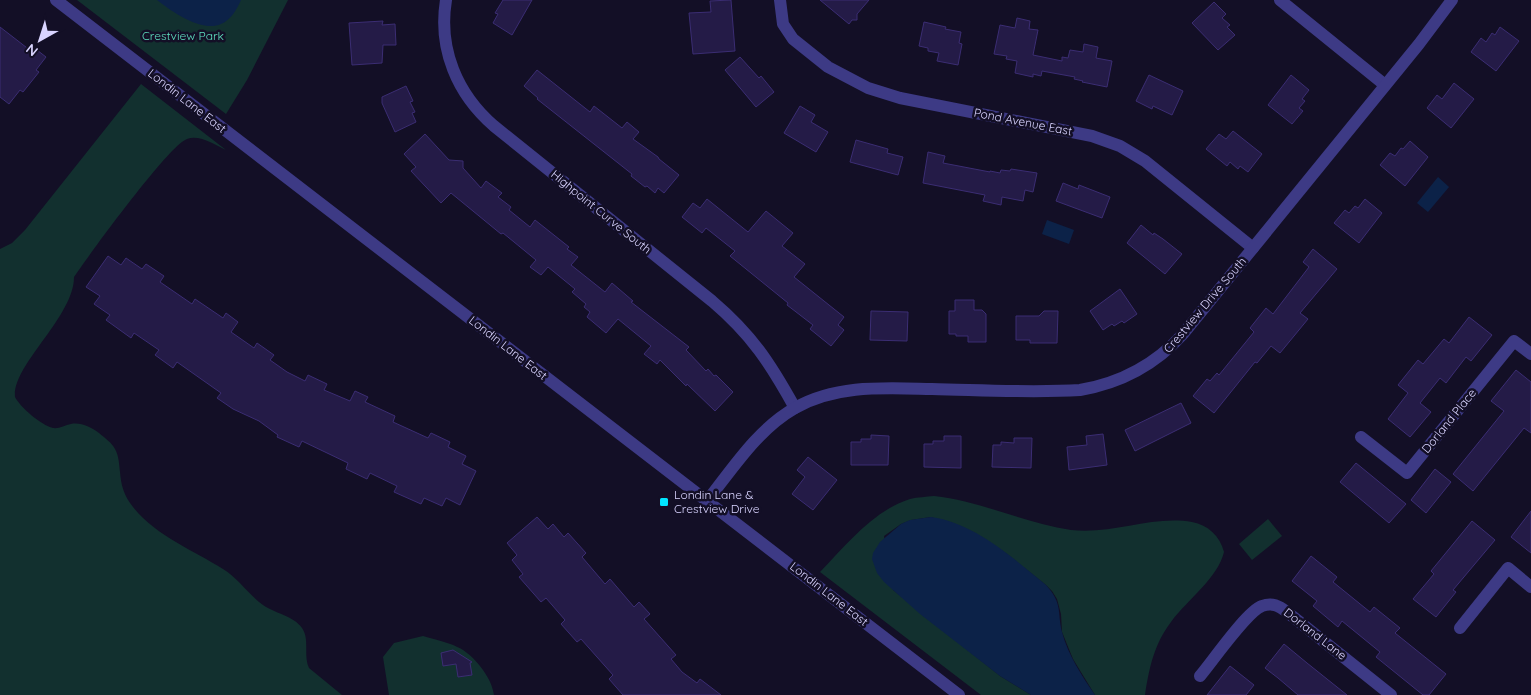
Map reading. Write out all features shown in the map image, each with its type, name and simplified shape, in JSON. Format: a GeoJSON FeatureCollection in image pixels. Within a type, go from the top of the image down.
{"type":"FeatureCollection","features":[{"type":"Feature","properties":{"kind":"street","name":"Londin Lane East"},"geometry":{"type":"LineString","coordinates":[[56,0],[959,695]]}},
{"type":"Feature","properties":{"kind":"street","name":"Highpoint Curve South"},"geometry":{"type":"LineString","coordinates":[[446,0],[444,30],[449,59],[458,82],[470,102],[494,126],[739,325],[770,364],[795,408]]}},
{"type":"Feature","properties":{"kind":"street","name":"Pond Avenue East"},"geometry":{"type":"LineString","coordinates":[[780,0],[783,24],[793,39],[821,62],[844,77],[868,88],[900,98],[1092,136],[1120,146],[1153,166],[1253,248]]}},
{"type":"Feature","properties":{"kind":"street"},"geometry":{"type":"LineString","coordinates":[[1280,0],[1385,85]]}},
{"type":"Feature","properties":{"kind":"street","name":"Crestview Drive South"},"geometry":{"type":"LineString","coordinates":[[707,501],[757,439],[775,422],[795,408],[830,395],[868,388],[1064,390],[1089,388],[1113,383],[1147,366],[1170,348],[1253,248],[1452,0]]}},
{"type":"Feature","properties":{"kind":"street","name":"Dorland Place"},"geometry":{"type":"LineString","coordinates":[[1362,437],[1407,473],[1514,341],[1531,354]]}},
{"type":"Feature","properties":{"kind":"street"},"geometry":{"type":"LineString","coordinates":[[1460,628],[1508,568],[1531,587]]}},
{"type":"Feature","properties":{"kind":"street","name":"Dorland Lane"},"geometry":{"type":"LineString","coordinates":[[1200,676],[1251,613],[1263,605],[1274,604],[1288,612],[1391,695]]}},
{"type":"Feature","properties":{"kind":"green space","name":"Crestview Park"},"geometry":{"type":"Polygon","coordinates":[[[77,0],[288,0],[247,80],[226,114],[77,0]]]}},
{"type":"Feature","properties":{"kind":"green space"},"geometry":{"type":"Polygon","coordinates":[[[141,84],[226,150],[207,141],[192,138],[187,139],[178,146],[164,160],[129,202],[74,277],[71,292],[64,308],[23,370],[17,384],[15,397],[31,415],[48,426],[55,428],[75,424],[90,427],[108,441],[114,447],[119,460],[121,481],[125,495],[142,517],[175,542],[228,573],[263,605],[294,620],[302,628],[306,637],[306,658],[309,668],[342,695],[0,695],[0,249],[12,243],[25,230],[141,84]]]}},
{"type":"Feature","properties":{"kind":"green space"},"geometry":{"type":"Polygon","coordinates":[[[934,496],[969,502],[1054,527],[1071,530],[1102,530],[1162,521],[1198,523],[1216,536],[1224,552],[1221,562],[1209,580],[1178,614],[1160,639],[1151,666],[1145,695],[1095,695],[1073,659],[1062,632],[1061,614],[1057,599],[1046,585],[1007,554],[973,532],[931,517],[911,520],[901,524],[884,536],[893,590],[1000,676],[1031,695],[981,695],[820,572],[850,540],[884,511],[910,499],[934,496]]]}},
{"type":"Feature","properties":{"kind":"green space"},"geometry":{"type":"Polygon","coordinates":[[[1268,519],[1282,536],[1252,560],[1239,544],[1268,519]]]}},
{"type":"Feature","properties":{"kind":"green space"},"geometry":{"type":"Polygon","coordinates":[[[423,636],[457,647],[470,655],[487,676],[494,695],[389,695],[383,657],[394,643],[423,636]]]}},
{"type":"Feature","properties":{"kind":"water"},"geometry":{"type":"Polygon","coordinates":[[[157,0],[241,0],[228,20],[221,24],[205,26],[187,20],[157,0]]]}},
{"type":"Feature","properties":{"kind":"water"},"geometry":{"type":"Polygon","coordinates":[[[1438,177],[1449,187],[1428,212],[1417,203],[1438,177]]]}},
{"type":"Feature","properties":{"kind":"water"},"geometry":{"type":"Polygon","coordinates":[[[1047,220],[1074,230],[1069,244],[1042,234],[1047,220]]]}},
{"type":"Feature","properties":{"kind":"water"},"geometry":{"type":"Polygon","coordinates":[[[931,517],[963,526],[978,534],[1007,553],[1046,585],[1055,597],[1062,632],[1068,649],[1080,673],[1095,695],[1031,695],[1000,676],[920,614],[884,582],[877,573],[872,559],[873,553],[880,542],[901,524],[910,520],[931,517]]]}},
{"type":"Feature","properties":{"kind":"building"},"geometry":{"type":"Polygon","coordinates":[[[503,0],[532,0],[512,35],[493,23],[498,14],[495,13],[503,0]]]}},
{"type":"Feature","properties":{"kind":"building"},"geometry":{"type":"Polygon","coordinates":[[[731,0],[735,51],[693,54],[689,13],[711,12],[710,1],[731,0]]]}},
{"type":"Feature","properties":{"kind":"building"},"geometry":{"type":"Polygon","coordinates":[[[820,0],[869,0],[857,14],[857,20],[852,20],[849,24],[820,0]]]}},
{"type":"Feature","properties":{"kind":"building"},"geometry":{"type":"Polygon","coordinates":[[[1214,2],[1226,14],[1222,18],[1230,25],[1227,27],[1235,35],[1218,50],[1192,23],[1214,2]]]}},
{"type":"Feature","properties":{"kind":"building"},"geometry":{"type":"Polygon","coordinates":[[[1017,18],[1030,21],[1029,29],[1038,30],[1033,55],[1062,61],[1062,57],[1068,58],[1070,50],[1083,52],[1084,44],[1098,47],[1096,58],[1112,61],[1107,87],[1082,82],[1074,79],[1075,77],[1042,71],[1041,76],[1033,74],[1033,77],[1015,73],[1017,61],[1006,59],[1007,56],[994,54],[1000,25],[1015,28],[1017,18]]]}},
{"type":"Feature","properties":{"kind":"building"},"geometry":{"type":"Polygon","coordinates":[[[383,21],[382,25],[395,24],[396,45],[383,45],[382,63],[352,65],[349,23],[383,21]]]}},
{"type":"Feature","properties":{"kind":"building"},"geometry":{"type":"Polygon","coordinates":[[[924,22],[961,32],[959,43],[962,44],[958,65],[937,61],[939,53],[928,51],[928,48],[919,46],[924,22]]]}},
{"type":"Feature","properties":{"kind":"building"},"geometry":{"type":"Polygon","coordinates":[[[0,27],[31,51],[33,47],[46,57],[36,70],[39,72],[23,92],[20,90],[9,104],[0,97],[0,27]]]}},
{"type":"Feature","properties":{"kind":"building"},"geometry":{"type":"Polygon","coordinates":[[[1500,27],[1519,41],[1496,71],[1471,52],[1481,38],[1486,42],[1492,33],[1495,35],[1500,27]]]}},
{"type":"Feature","properties":{"kind":"building"},"geometry":{"type":"Polygon","coordinates":[[[740,57],[759,78],[761,76],[774,92],[756,107],[725,70],[740,57]]]}},
{"type":"Feature","properties":{"kind":"building"},"geometry":{"type":"Polygon","coordinates":[[[537,70],[590,112],[594,106],[622,128],[627,122],[639,132],[633,139],[679,175],[664,193],[658,188],[655,193],[647,186],[645,187],[631,176],[632,174],[537,99],[524,86],[537,70]]]}},
{"type":"Feature","properties":{"kind":"building"},"geometry":{"type":"Polygon","coordinates":[[[1149,75],[1183,91],[1172,115],[1153,106],[1152,109],[1136,101],[1149,75]]]}},
{"type":"Feature","properties":{"kind":"building"},"geometry":{"type":"Polygon","coordinates":[[[1291,75],[1309,90],[1302,99],[1305,101],[1299,108],[1303,111],[1292,124],[1268,105],[1291,75]]]}},
{"type":"Feature","properties":{"kind":"building"},"geometry":{"type":"Polygon","coordinates":[[[1454,83],[1474,99],[1451,128],[1427,108],[1437,95],[1442,99],[1454,83]]]}},
{"type":"Feature","properties":{"kind":"building"},"geometry":{"type":"Polygon","coordinates":[[[406,86],[413,101],[410,102],[415,112],[412,113],[416,122],[395,132],[382,103],[382,97],[406,86]]]}},
{"type":"Feature","properties":{"kind":"building"},"geometry":{"type":"Polygon","coordinates":[[[800,106],[815,115],[811,122],[828,132],[816,152],[784,133],[800,106]]]}},
{"type":"Feature","properties":{"kind":"building"},"geometry":{"type":"Polygon","coordinates":[[[1233,131],[1262,154],[1248,172],[1240,166],[1238,169],[1230,162],[1227,166],[1206,149],[1219,134],[1226,139],[1233,131]]]}},
{"type":"Feature","properties":{"kind":"building"},"geometry":{"type":"Polygon","coordinates":[[[425,134],[449,160],[463,161],[463,168],[481,188],[486,181],[502,193],[498,197],[511,207],[509,210],[530,227],[535,220],[569,247],[567,249],[578,257],[571,265],[605,292],[612,283],[633,301],[631,302],[689,347],[686,350],[706,371],[708,369],[714,376],[716,375],[733,392],[715,411],[660,360],[657,364],[644,354],[651,346],[618,319],[606,333],[587,317],[590,312],[584,307],[586,304],[572,292],[575,289],[548,267],[541,275],[530,267],[536,260],[451,193],[441,203],[411,171],[416,167],[404,154],[425,134]]]}},
{"type":"Feature","properties":{"kind":"building"},"geometry":{"type":"Polygon","coordinates":[[[856,140],[888,149],[887,153],[903,157],[898,175],[850,162],[856,140]]]}},
{"type":"Feature","properties":{"kind":"building"},"geometry":{"type":"Polygon","coordinates":[[[1410,141],[1428,157],[1405,186],[1380,165],[1390,153],[1395,156],[1410,141]]]}},
{"type":"Feature","properties":{"kind":"building"},"geometry":{"type":"Polygon","coordinates":[[[928,152],[945,156],[943,163],[990,172],[1000,173],[1001,170],[1010,171],[1011,169],[1037,173],[1033,192],[1025,190],[1023,201],[1002,197],[1001,205],[983,201],[985,195],[923,183],[928,152]]]}},
{"type":"Feature","properties":{"kind":"building"},"geometry":{"type":"Polygon","coordinates":[[[1063,183],[1078,189],[1079,185],[1110,197],[1102,218],[1056,201],[1063,183]]]}},
{"type":"Feature","properties":{"kind":"building"},"geometry":{"type":"Polygon","coordinates":[[[707,199],[748,232],[766,211],[793,233],[782,246],[805,264],[794,277],[844,317],[838,325],[844,330],[831,346],[810,329],[813,325],[730,256],[735,251],[706,228],[702,233],[682,217],[693,203],[700,208],[707,199]]]}},
{"type":"Feature","properties":{"kind":"building"},"geometry":{"type":"Polygon","coordinates":[[[1365,199],[1382,213],[1359,243],[1334,223],[1345,210],[1349,213],[1355,206],[1358,208],[1365,199]]]}},
{"type":"Feature","properties":{"kind":"building"},"geometry":{"type":"Polygon","coordinates":[[[1141,225],[1182,254],[1165,274],[1127,243],[1141,225]]]}},
{"type":"Feature","properties":{"kind":"building"},"geometry":{"type":"Polygon","coordinates":[[[1313,249],[1337,269],[1300,313],[1308,319],[1280,353],[1271,346],[1257,363],[1255,362],[1214,413],[1193,396],[1207,379],[1210,381],[1217,373],[1219,375],[1254,332],[1250,328],[1266,308],[1273,314],[1309,267],[1303,262],[1313,249]]]}},
{"type":"Feature","properties":{"kind":"building"},"geometry":{"type":"Polygon","coordinates":[[[108,256],[121,265],[126,258],[142,269],[146,264],[164,276],[160,282],[192,304],[195,299],[223,318],[226,313],[238,322],[231,332],[254,348],[257,343],[274,355],[270,360],[287,372],[305,381],[308,375],[327,384],[324,390],[350,401],[355,391],[368,397],[365,402],[395,416],[393,422],[428,438],[431,433],[450,442],[448,447],[466,456],[462,464],[476,471],[460,505],[446,498],[442,506],[424,498],[421,504],[394,492],[397,486],[370,473],[367,479],[346,469],[348,463],[302,441],[299,447],[277,437],[278,435],[259,421],[233,409],[217,398],[221,393],[177,362],[173,368],[155,355],[159,350],[134,333],[131,338],[106,320],[110,315],[94,304],[100,296],[86,287],[108,256]]]}},
{"type":"Feature","properties":{"kind":"building"},"geometry":{"type":"Polygon","coordinates":[[[1120,289],[1137,314],[1124,323],[1122,321],[1114,326],[1112,324],[1103,330],[1090,311],[1120,289]]]}},
{"type":"Feature","properties":{"kind":"building"},"geometry":{"type":"Polygon","coordinates":[[[955,300],[974,300],[974,310],[982,310],[986,314],[986,342],[968,342],[968,336],[949,334],[949,311],[955,311],[955,300]]]}},
{"type":"Feature","properties":{"kind":"building"},"geometry":{"type":"Polygon","coordinates":[[[871,311],[908,312],[907,341],[870,340],[871,311]]]}},
{"type":"Feature","properties":{"kind":"building"},"geometry":{"type":"Polygon","coordinates":[[[1044,311],[1058,311],[1057,343],[1030,343],[1030,340],[1016,340],[1016,316],[1039,316],[1044,311]]]}},
{"type":"Feature","properties":{"kind":"building"},"geometry":{"type":"Polygon","coordinates":[[[1469,317],[1492,335],[1471,361],[1466,357],[1446,383],[1440,378],[1420,403],[1431,412],[1410,437],[1388,419],[1408,393],[1398,385],[1418,360],[1423,364],[1444,339],[1449,343],[1469,317]]]}},
{"type":"Feature","properties":{"kind":"building"},"geometry":{"type":"Polygon","coordinates":[[[1516,370],[1531,382],[1531,433],[1524,428],[1473,491],[1453,474],[1504,411],[1491,401],[1516,370]]]}},
{"type":"Feature","properties":{"kind":"building"},"geometry":{"type":"Polygon","coordinates":[[[1181,403],[1191,423],[1135,451],[1125,430],[1181,403]]]}},
{"type":"Feature","properties":{"kind":"building"},"geometry":{"type":"Polygon","coordinates":[[[1103,434],[1107,465],[1069,470],[1067,447],[1087,445],[1086,436],[1103,434]]]}},
{"type":"Feature","properties":{"kind":"building"},"geometry":{"type":"Polygon","coordinates":[[[871,435],[889,436],[888,465],[851,465],[851,442],[871,439],[871,435]]]}},
{"type":"Feature","properties":{"kind":"building"},"geometry":{"type":"Polygon","coordinates":[[[944,436],[961,436],[961,468],[924,467],[924,444],[933,444],[933,441],[944,441],[944,436]]]}},
{"type":"Feature","properties":{"kind":"building"},"geometry":{"type":"Polygon","coordinates":[[[1014,438],[1032,438],[1031,468],[992,467],[993,445],[1001,445],[1001,442],[1014,443],[1014,438]]]}},
{"type":"Feature","properties":{"kind":"building"},"geometry":{"type":"Polygon","coordinates":[[[808,457],[837,480],[813,510],[792,494],[805,477],[797,470],[808,457]]]}},
{"type":"Feature","properties":{"kind":"building"},"geometry":{"type":"Polygon","coordinates":[[[1356,463],[1406,504],[1389,523],[1340,482],[1356,463]]]}},
{"type":"Feature","properties":{"kind":"building"},"geometry":{"type":"Polygon","coordinates":[[[1435,469],[1451,482],[1426,513],[1411,500],[1435,469]]]}},
{"type":"Feature","properties":{"kind":"building"},"geometry":{"type":"Polygon","coordinates":[[[1531,511],[1531,553],[1511,537],[1531,511]]]}},
{"type":"Feature","properties":{"kind":"building"},"geometry":{"type":"Polygon","coordinates":[[[537,517],[548,529],[553,524],[564,537],[568,533],[586,553],[582,557],[605,584],[610,579],[634,607],[639,602],[650,614],[644,619],[676,655],[671,659],[682,672],[697,683],[700,679],[721,695],[623,695],[609,679],[613,675],[581,639],[577,642],[561,624],[565,620],[546,598],[541,602],[519,577],[523,574],[512,560],[517,555],[507,543],[537,517]]]}},
{"type":"Feature","properties":{"kind":"building"},"geometry":{"type":"Polygon","coordinates":[[[1472,521],[1495,540],[1453,590],[1456,592],[1436,617],[1413,599],[1434,574],[1431,571],[1472,521]]]}},
{"type":"Feature","properties":{"kind":"building"},"geometry":{"type":"Polygon","coordinates":[[[1311,556],[1337,577],[1333,582],[1370,612],[1374,607],[1400,628],[1395,633],[1446,674],[1429,695],[1423,695],[1376,657],[1380,652],[1342,621],[1338,627],[1313,606],[1317,601],[1292,581],[1311,556]]]}},
{"type":"Feature","properties":{"kind":"building"},"geometry":{"type":"Polygon","coordinates":[[[1284,644],[1347,695],[1298,695],[1265,668],[1284,644]]]}},
{"type":"Feature","properties":{"kind":"building"},"geometry":{"type":"Polygon","coordinates":[[[453,650],[472,662],[470,663],[472,675],[458,677],[456,664],[443,666],[441,653],[453,650]]]}},
{"type":"Feature","properties":{"kind":"building"},"geometry":{"type":"Polygon","coordinates":[[[1230,666],[1254,685],[1246,695],[1207,695],[1230,666]]]}},
{"type":"Feature","properties":{"kind":"place","name":"Londin Lane & Crestview Drive"},"geometry":{"type":"Point","coordinates":[664,502]}}]}
